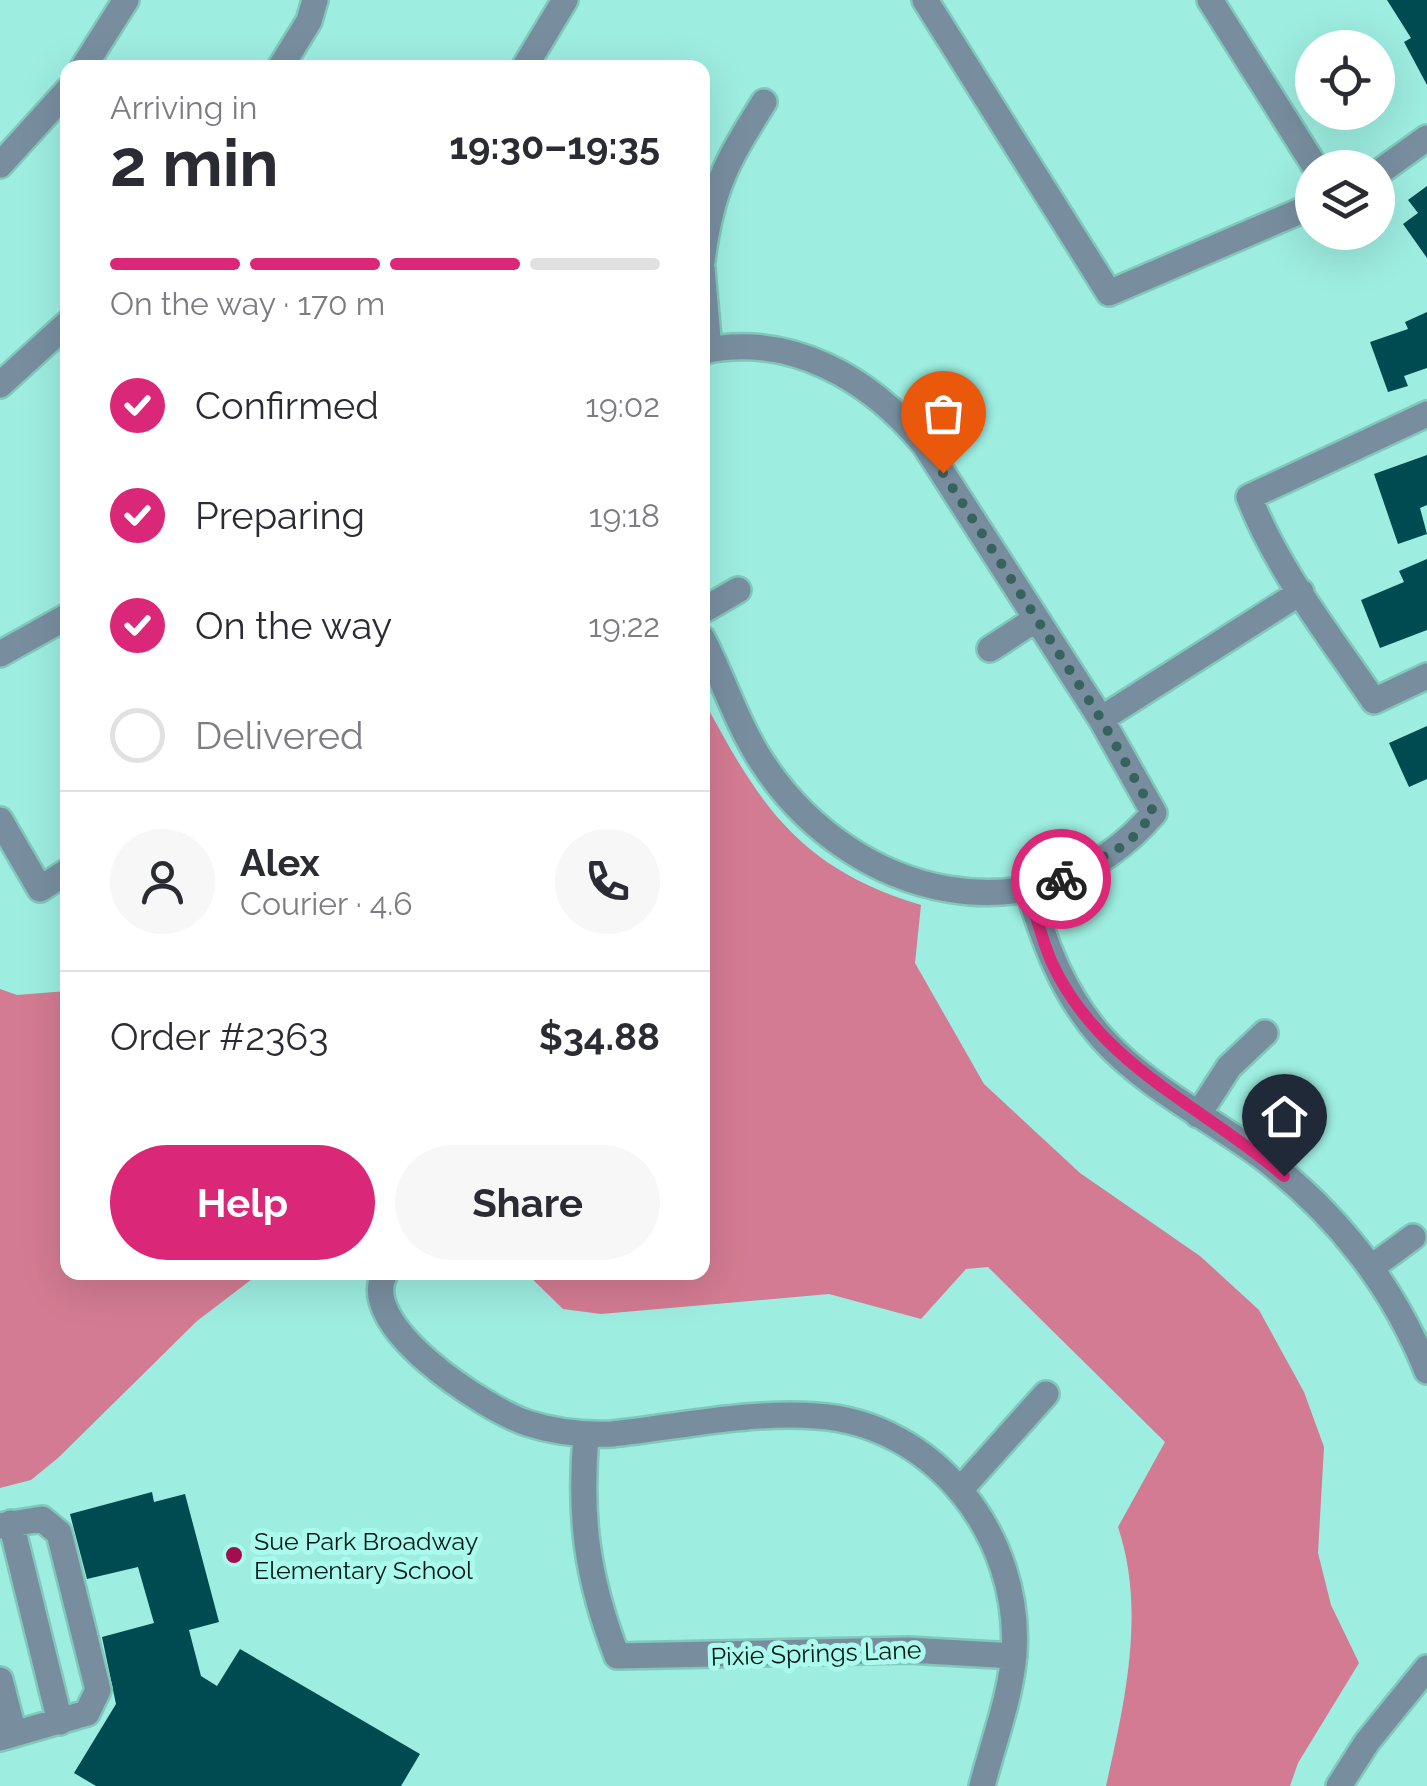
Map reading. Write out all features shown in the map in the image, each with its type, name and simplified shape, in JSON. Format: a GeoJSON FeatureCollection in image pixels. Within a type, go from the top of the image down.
{"type":"FeatureCollection","features":[{"type":"Feature","properties":{"kind":"street"},"geometry":{"type":"LineString","coordinates":[[88,60],[126,0]]}},
{"type":"Feature","properties":{"kind":"street"},"geometry":{"type":"LineString","coordinates":[[285,60],[310,21],[315,0]]}},
{"type":"Feature","properties":{"kind":"street"},"geometry":{"type":"LineString","coordinates":[[529,60],[565,0]]}},
{"type":"Feature","properties":{"kind":"street"},"geometry":{"type":"LineString","coordinates":[[925,0],[1109,293],[1295,213]]}},
{"type":"Feature","properties":{"kind":"street"},"geometry":{"type":"LineString","coordinates":[[1210,0],[1305,150]]}},
{"type":"Feature","properties":{"kind":"street"},"geometry":{"type":"LineString","coordinates":[[0,166],[60,99]]}},
{"type":"Feature","properties":{"kind":"street"},"geometry":{"type":"LineString","coordinates":[[710,212],[722,170],[764,102]]}},
{"type":"Feature","properties":{"kind":"street"},"geometry":{"type":"LineString","coordinates":[[1395,161],[1427,138]]}},
{"type":"Feature","properties":{"kind":"street"},"geometry":{"type":"LineString","coordinates":[[0,385],[60,330]]}},
{"type":"Feature","properties":{"kind":"street"},"geometry":{"type":"LineString","coordinates":[[710,351],[740,348],[808,358],[862,384],[892,406],[924,444],[1101,719],[1154,813],[1127,844],[1092,866],[1028,889],[968,892],[929,887],[856,856],[820,829],[761,761],[710,655]]}},
{"type":"Feature","properties":{"kind":"street"},"geometry":{"type":"LineString","coordinates":[[1427,414],[1249,497],[1261,528],[1374,701],[1427,676]]}},
{"type":"Feature","properties":{"kind":"street"},"geometry":{"type":"LineString","coordinates":[[710,606],[738,590]]}},
{"type":"Feature","properties":{"kind":"street"},"geometry":{"type":"LineString","coordinates":[[1101,719],[1301,592]]}},
{"type":"Feature","properties":{"kind":"street"},"geometry":{"type":"LineString","coordinates":[[0,654],[60,620]]}},
{"type":"Feature","properties":{"kind":"street"},"geometry":{"type":"LineString","coordinates":[[990,650],[1036,620]]}},
{"type":"Feature","properties":{"kind":"street"},"geometry":{"type":"LineString","coordinates":[[0,820],[40,890],[60,876]]}},
{"type":"Feature","properties":{"kind":"street"},"geometry":{"type":"LineString","coordinates":[[1028,889],[1052,962],[1076,1004],[1103,1039],[1198,1115],[1262,1157],[1306,1196],[1372,1267],[1427,1371]]}},
{"type":"Feature","properties":{"kind":"street"},"geometry":{"type":"LineString","coordinates":[[1198,1115],[1229,1067],[1265,1033]]}},
{"type":"Feature","properties":{"kind":"street"},"geometry":{"type":"LineString","coordinates":[[1372,1267],[1413,1237]]}},
{"type":"Feature","properties":{"kind":"street"},"geometry":{"type":"LineString","coordinates":[[382,1282],[390,1317],[445,1377],[484,1404],[526,1423],[586,1435],[818,1416],[856,1422],[894,1438],[934,1463],[961,1489],[997,1547],[1008,1582],[1014,1656],[982,1786]]}},
{"type":"Feature","properties":{"kind":"street"},"geometry":{"type":"LineString","coordinates":[[961,1489],[1013,1436],[1046,1394]]}},
{"type":"Feature","properties":{"kind":"street","name":"Pixie Springs Lane"},"geometry":{"type":"LineString","coordinates":[[586,1435],[582,1508],[586,1556],[617,1656],[908,1650],[1014,1656]]}},
{"type":"Feature","properties":{"kind":"street"},"geometry":{"type":"LineString","coordinates":[[0,1680],[7,1736],[60,1722],[88,1713],[98,1690],[59,1534],[42,1519],[6,1524],[60,1722]]}},
{"type":"Feature","properties":{"kind":"street"},"geometry":{"type":"LineString","coordinates":[[1338,1786],[1366,1742],[1427,1668]]}},
{"type":"Feature","properties":{"kind":"shaded area"},"geometry":{"type":"Polygon","coordinates":[[[710,712],[765,801],[813,852],[879,890],[921,905],[915,963],[984,1084],[1080,1173],[1200,1256],[1259,1310],[1304,1392],[1324,1447],[1318,1553],[1331,1605],[1359,1663],[1298,1763],[1290,1786],[1106,1786],[1126,1689],[1132,1623],[1131,1591],[1118,1527],[1165,1442],[988,1267],[966,1269],[921,1319],[829,1294],[601,1314],[563,1309],[533,1280],[710,1280],[710,712]]]}},
{"type":"Feature","properties":{"kind":"shaded area"},"geometry":{"type":"Polygon","coordinates":[[[0,989],[17,995],[60,992],[60,1280],[251,1280],[197,1321],[58,1458],[31,1480],[0,1488],[0,989]]]}},
{"type":"Feature","properties":{"kind":"building"},"geometry":{"type":"Polygon","coordinates":[[[1387,0],[1427,0],[1427,85],[1404,42],[1411,38],[1387,0]]]}},
{"type":"Feature","properties":{"kind":"building"},"geometry":{"type":"Polygon","coordinates":[[[1427,186],[1427,258],[1403,224],[1418,213],[1408,200],[1427,186]]]}},
{"type":"Feature","properties":{"kind":"building"},"geometry":{"type":"Polygon","coordinates":[[[1427,312],[1427,368],[1404,376],[1408,386],[1388,392],[1370,342],[1408,329],[1405,322],[1427,312]]]}},
{"type":"Feature","properties":{"kind":"building"},"geometry":{"type":"Polygon","coordinates":[[[1427,455],[1427,505],[1420,508],[1427,534],[1398,544],[1374,474],[1427,455]]]}},
{"type":"Feature","properties":{"kind":"building"},"geometry":{"type":"Polygon","coordinates":[[[1427,559],[1427,630],[1380,648],[1361,600],[1404,582],[1399,571],[1427,559]]]}},
{"type":"Feature","properties":{"kind":"building"},"geometry":{"type":"Polygon","coordinates":[[[1427,726],[1427,779],[1409,787],[1389,743],[1427,726]]]}},
{"type":"Feature","properties":{"kind":"building"},"geometry":{"type":"Polygon","coordinates":[[[152,1492],[154,1502],[185,1494],[219,1622],[189,1630],[201,1676],[217,1686],[240,1649],[420,1754],[401,1786],[96,1786],[74,1773],[116,1704],[102,1637],[154,1623],[138,1567],[87,1579],[70,1514],[152,1492]]]}},
{"type":"Feature","properties":{"kind":"way so far"},"geometry":{"type":"LineString","coordinates":[[943,473],[1101,719],[1154,813],[1127,844],[1092,866],[1061,879]]}},
{"type":"Feature","properties":{"kind":"place","name":"Sue Park Broadway Elementary School"},"geometry":{"type":"Point","coordinates":[234,1555]}},
{"type":"Feature","properties":{"kind":"route"},"geometry":{"type":"LineString","coordinates":[[1061,879],[1028,889],[1052,962],[1076,1004],[1103,1039],[1142,1074],[1284,1176]]}}]}
